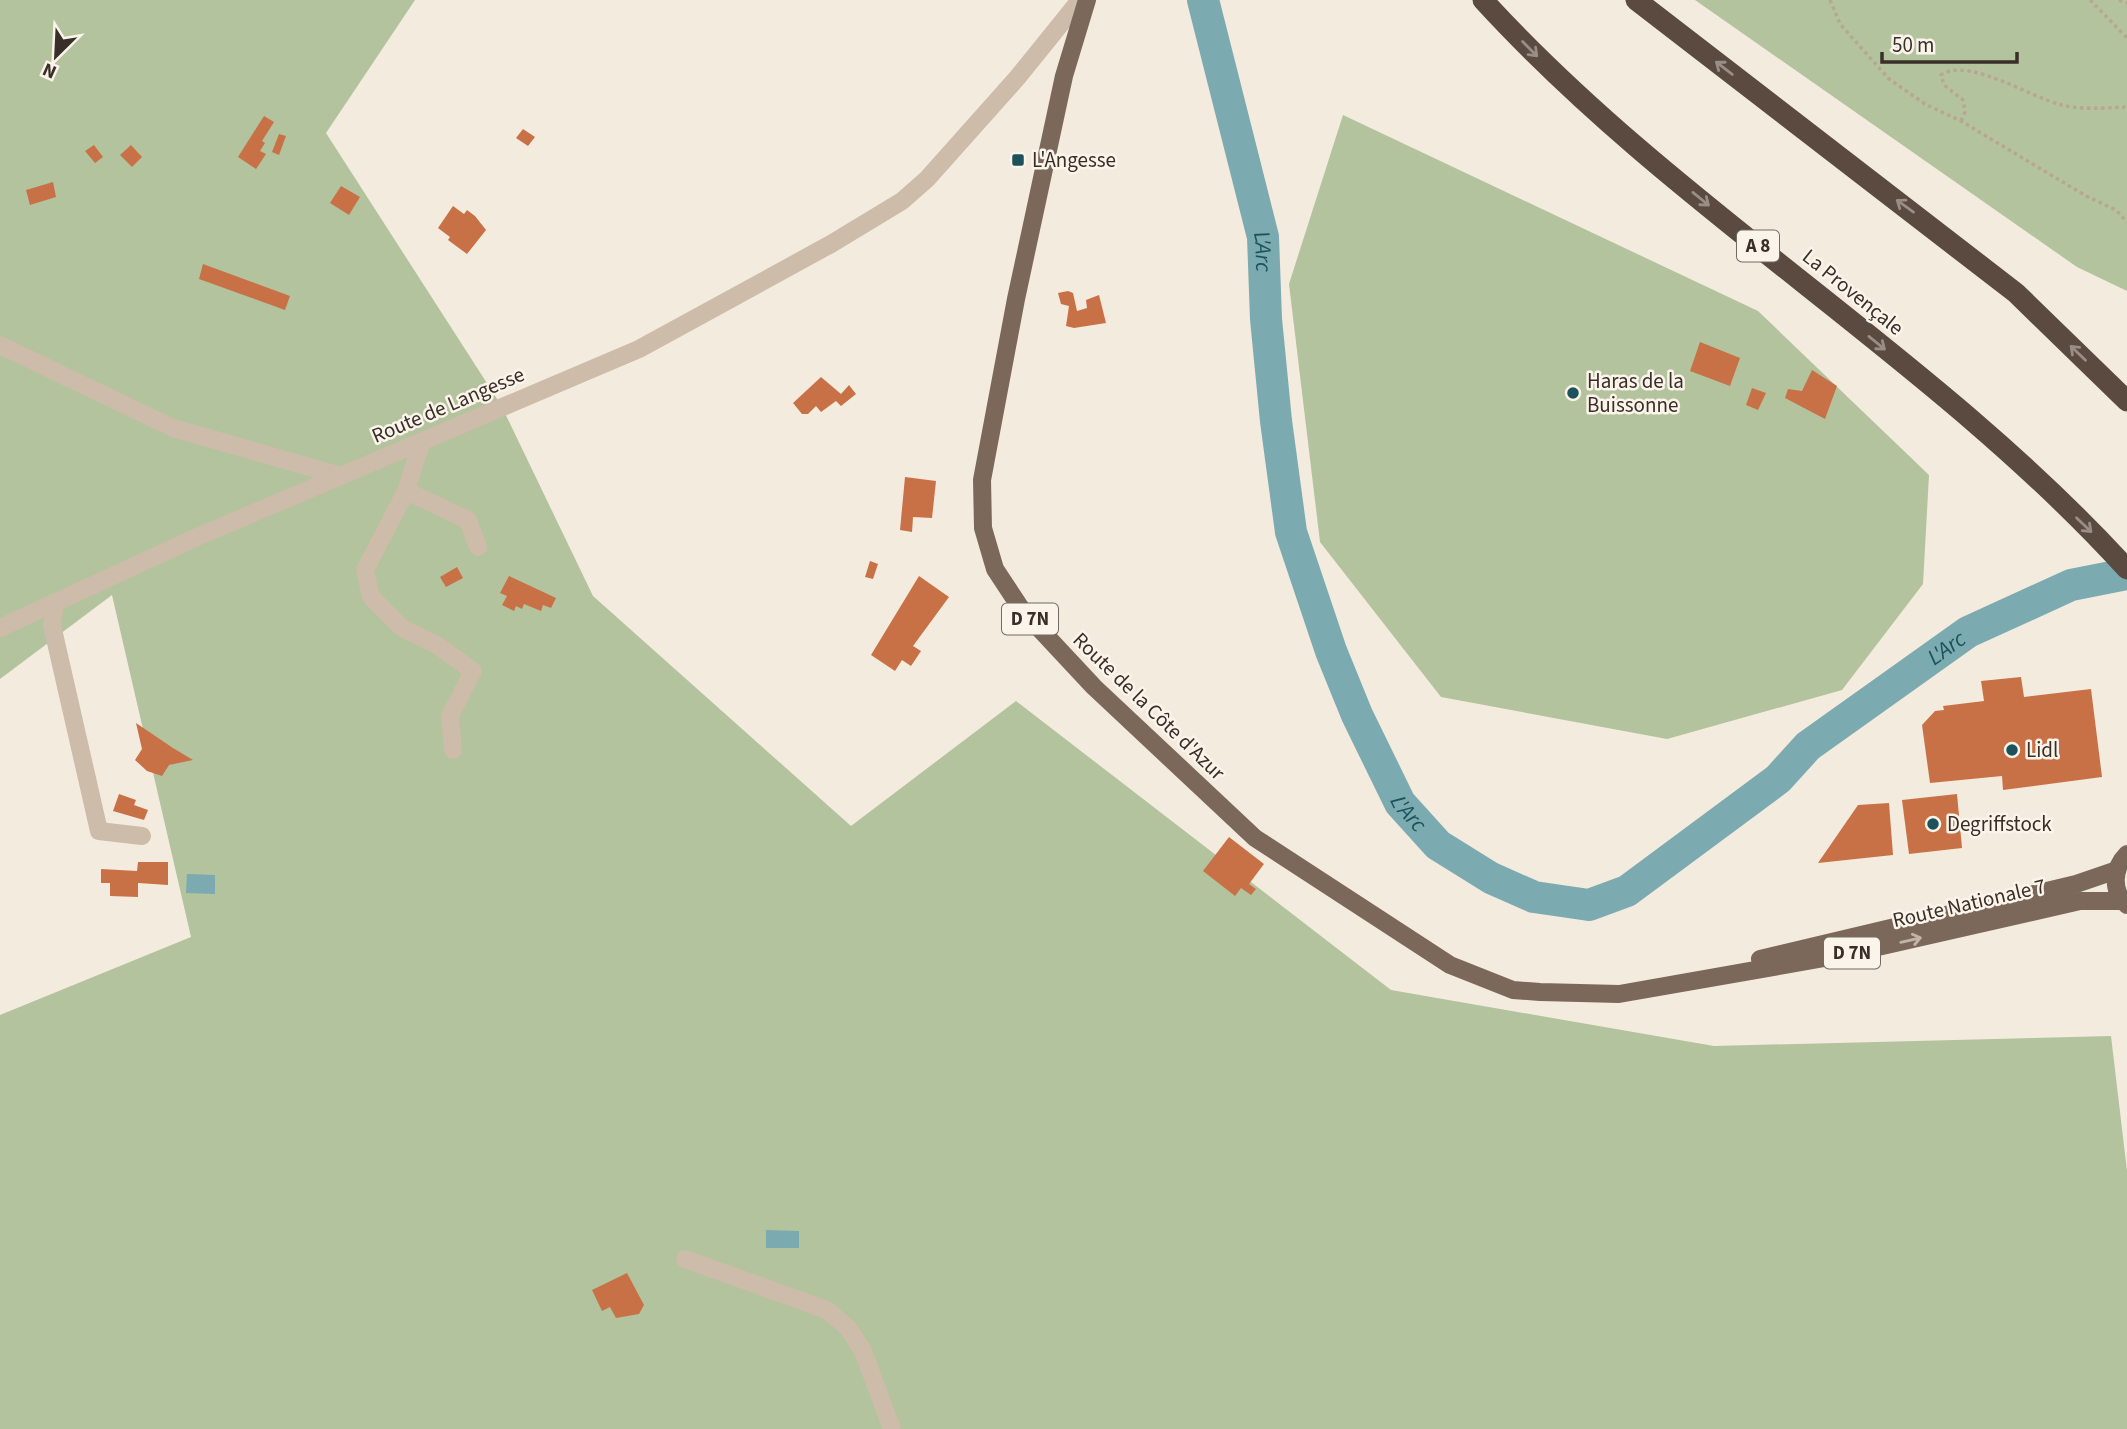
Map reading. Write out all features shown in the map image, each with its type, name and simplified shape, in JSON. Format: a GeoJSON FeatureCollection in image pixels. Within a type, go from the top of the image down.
{"type":"FeatureCollection","features":[{"type":"Feature","properties":{"kind":"highway","name":"La Provençale"},"geometry":{"type":"LineString","coordinates":[[1483,0],[1582,101],[1919,376],[2041,483],[2127,569]]}},
{"type":"Feature","properties":{"kind":"highway"},"geometry":{"type":"LineString","coordinates":[[1636,0],[2017,293],[2127,401]]}},
{"type":"Feature","properties":{"kind":"main road","name":"Route de la Côte d'Azur"},"geometry":{"type":"LineString","coordinates":[[1087,0],[1064,76],[1037,195],[982,480],[983,527],[995,569],[1022,610],[1057,650],[1255,838],[1450,965],[1513,990],[1541,992]]}},
{"type":"Feature","properties":{"kind":"main road"},"geometry":{"type":"LineString","coordinates":[[2125,903],[2117,891],[2117,870],[2127,854]]}},
{"type":"Feature","properties":{"kind":"main road","name":"Route Nationale 7"},"geometry":{"type":"LineString","coordinates":[[1579,995],[1791,951],[2076,884],[2117,870]]}},
{"type":"Feature","properties":{"kind":"main road","name":"Route Nationale 7"},"geometry":{"type":"LineString","coordinates":[[1541,992],[1619,994],[1847,954],[2080,901],[2125,903]]}},
{"type":"Feature","properties":{"kind":"street","name":"Route de Langesse"},"geometry":{"type":"LineString","coordinates":[[0,628],[197,537],[639,349],[831,244],[902,201],[927,179],[1017,78],[1080,0]]}},
{"type":"Feature","properties":{"kind":"street"},"geometry":{"type":"LineString","coordinates":[[0,345],[173,428],[341,476]]}},
{"type":"Feature","properties":{"kind":"street"},"geometry":{"type":"LineString","coordinates":[[422,441],[406,491],[365,570],[371,597],[402,628],[437,645],[473,671],[450,716],[453,750]]}},
{"type":"Feature","properties":{"kind":"street"},"geometry":{"type":"LineString","coordinates":[[406,491],[468,520],[478,547]]}},
{"type":"Feature","properties":{"kind":"street"},"geometry":{"type":"LineString","coordinates":[[55,602],[52,625],[99,831],[142,836]]}},
{"type":"Feature","properties":{"kind":"street"},"geometry":{"type":"LineString","coordinates":[[685,1259],[827,1310],[848,1328],[863,1351],[892,1429]]}},
{"type":"Feature","properties":{"kind":"path"},"geometry":{"type":"LineString","coordinates":[[1830,0],[1840,24],[1889,79],[1925,104],[1961,121],[2086,196],[2116,210],[2127,222]]}},
{"type":"Feature","properties":{"kind":"path"},"geometry":{"type":"LineString","coordinates":[[2090,0],[2127,38]]}},
{"type":"Feature","properties":{"kind":"path"},"geometry":{"type":"LineString","coordinates":[[2119,0],[2127,3]]}},
{"type":"Feature","properties":{"kind":"path"},"geometry":{"type":"LineString","coordinates":[[1961,121],[1965,112],[1963,100],[1944,85],[1941,75],[1950,69],[1967,70],[2065,106],[2127,107]]}},
{"type":"Feature","properties":{"kind":"green space"},"geometry":{"type":"Polygon","coordinates":[[[0,0],[415,0],[326,133],[501,405],[593,596],[851,826],[1016,701],[1391,990],[1714,1046],[2111,1036],[2127,1171],[2127,1429],[0,1429],[0,1015],[191,937],[112,595],[0,679],[0,0]]]}},
{"type":"Feature","properties":{"kind":"green space"},"geometry":{"type":"Polygon","coordinates":[[[1695,0],[2127,0],[2127,291],[2077,267],[1695,0]]]}},
{"type":"Feature","properties":{"kind":"green space","name":"Haras de la Buissonne"},"geometry":{"type":"Polygon","coordinates":[[[1343,115],[1758,311],[1929,475],[1923,584],[1842,690],[1667,739],[1441,697],[1320,542],[1289,284],[1343,115]]]}},
{"type":"Feature","properties":{"kind":"water"},"geometry":{"type":"Polygon","coordinates":[[[187,874],[215,875],[215,894],[186,893],[187,874]]]}},
{"type":"Feature","properties":{"kind":"water"},"geometry":{"type":"Polygon","coordinates":[[[766,1230],[799,1231],[799,1248],[766,1248],[766,1230]]]}},
{"type":"Feature","properties":{"kind":"building"},"geometry":{"type":"Polygon","coordinates":[[[264,116],[274,122],[262,141],[265,143],[260,151],[266,154],[256,169],[238,157],[264,116]]]}},
{"type":"Feature","properties":{"kind":"building"},"geometry":{"type":"Polygon","coordinates":[[[523,129],[535,137],[528,146],[516,138],[523,129]]]}},
{"type":"Feature","properties":{"kind":"building"},"geometry":{"type":"Polygon","coordinates":[[[279,134],[286,136],[279,155],[272,152],[279,134]]]}},
{"type":"Feature","properties":{"kind":"building"},"geometry":{"type":"Polygon","coordinates":[[[94,145],[103,157],[95,163],[85,151],[94,145]]]}},
{"type":"Feature","properties":{"kind":"building"},"geometry":{"type":"Polygon","coordinates":[[[131,145],[142,157],[132,167],[120,155],[131,145]]]}},
{"type":"Feature","properties":{"kind":"building"},"geometry":{"type":"Polygon","coordinates":[[[53,182],[56,197],[30,205],[26,190],[53,182]]]}},
{"type":"Feature","properties":{"kind":"building"},"geometry":{"type":"Polygon","coordinates":[[[341,186],[360,197],[349,215],[330,203],[341,186]]]}},
{"type":"Feature","properties":{"kind":"building"},"geometry":{"type":"Polygon","coordinates":[[[453,206],[464,214],[467,210],[486,230],[467,254],[448,240],[450,237],[438,228],[453,206]]]}},
{"type":"Feature","properties":{"kind":"building"},"geometry":{"type":"Polygon","coordinates":[[[203,264],[290,296],[285,310],[199,279],[203,264]]]}},
{"type":"Feature","properties":{"kind":"building"},"geometry":{"type":"Polygon","coordinates":[[[1058,293],[1073,293],[1077,311],[1087,308],[1086,300],[1099,295],[1106,323],[1074,328],[1066,326],[1069,306],[1061,304],[1058,293]]]}},
{"type":"Feature","properties":{"kind":"building"},"geometry":{"type":"Polygon","coordinates":[[[1700,342],[1740,358],[1730,386],[1690,371],[1700,342]]]}},
{"type":"Feature","properties":{"kind":"building"},"geometry":{"type":"Polygon","coordinates":[[[1812,370],[1837,386],[1825,419],[1785,398],[1788,389],[1802,391],[1812,370]]]}},
{"type":"Feature","properties":{"kind":"building"},"geometry":{"type":"Polygon","coordinates":[[[821,377],[841,394],[849,385],[856,394],[841,406],[836,401],[821,412],[816,406],[808,414],[802,414],[793,403],[821,377]]]}},
{"type":"Feature","properties":{"kind":"building"},"geometry":{"type":"Polygon","coordinates":[[[1752,388],[1766,393],[1758,410],[1746,405],[1752,388]]]}},
{"type":"Feature","properties":{"kind":"building"},"geometry":{"type":"Polygon","coordinates":[[[905,477],[936,481],[932,518],[913,517],[912,532],[900,530],[905,477]]]}},
{"type":"Feature","properties":{"kind":"building"},"geometry":{"type":"Polygon","coordinates":[[[870,561],[878,564],[873,579],[865,577],[870,561]]]}},
{"type":"Feature","properties":{"kind":"building"},"geometry":{"type":"Polygon","coordinates":[[[457,567],[463,578],[446,587],[440,577],[457,567]]]}},
{"type":"Feature","properties":{"kind":"building"},"geometry":{"type":"Polygon","coordinates":[[[509,576],[556,598],[551,608],[543,605],[541,611],[524,604],[522,609],[516,606],[514,611],[502,605],[507,596],[500,593],[509,576]]]}},
{"type":"Feature","properties":{"kind":"building"},"geometry":{"type":"Polygon","coordinates":[[[919,576],[949,597],[913,646],[921,651],[911,666],[902,660],[895,671],[871,655],[919,576]]]}},
{"type":"Feature","properties":{"kind":"building","name":"Lidl"},"geometry":{"type":"Polygon","coordinates":[[[2021,677],[2024,697],[2091,689],[2102,777],[2003,790],[2002,776],[1930,783],[1922,725],[1935,711],[1944,710],[1943,706],[1984,701],[1981,681],[2021,677]]]}},
{"type":"Feature","properties":{"kind":"building"},"geometry":{"type":"Polygon","coordinates":[[[136,723],[193,760],[169,765],[162,776],[147,771],[135,760],[142,749],[136,723]]]}},
{"type":"Feature","properties":{"kind":"building"},"geometry":{"type":"Polygon","coordinates":[[[119,794],[136,800],[134,805],[148,810],[144,820],[113,811],[119,794]]]}},
{"type":"Feature","properties":{"kind":"building"},"geometry":{"type":"Polygon","coordinates":[[[1957,794],[1962,848],[1909,854],[1902,800],[1957,794]]]}},
{"type":"Feature","properties":{"kind":"building"},"geometry":{"type":"Polygon","coordinates":[[[1889,803],[1893,855],[1818,863],[1858,805],[1889,803]]]}},
{"type":"Feature","properties":{"kind":"building"},"geometry":{"type":"Polygon","coordinates":[[[1229,837],[1264,864],[1249,884],[1256,889],[1251,895],[1241,888],[1235,896],[1203,871],[1229,837]]]}},
{"type":"Feature","properties":{"kind":"building"},"geometry":{"type":"Polygon","coordinates":[[[138,862],[168,862],[168,885],[138,883],[138,897],[110,896],[110,883],[101,883],[101,869],[137,871],[138,862]]]}},
{"type":"Feature","properties":{"kind":"building"},"geometry":{"type":"Polygon","coordinates":[[[627,1273],[644,1305],[639,1314],[616,1318],[610,1307],[602,1311],[592,1290],[627,1273]]]}},
{"type":"Feature","properties":{"kind":"waterway","name":"L'Arc"},"geometry":{"type":"LineString","coordinates":[[1203,0],[1263,237],[1266,319],[1291,532],[1331,651],[1357,715],[1400,803],[1438,845],[1491,878],[1534,897],[1589,905],[1627,891],[1778,779],[1808,746],[1968,632],[2071,585],[2127,574]]}},
{"type":"Feature","properties":{"kind":"place","name":"L'Angesse"},"geometry":{"type":"Point","coordinates":[1018,160]}},
{"type":"Feature","properties":{"kind":"place","name":"Haras de la Buissonne"},"geometry":{"type":"Point","coordinates":[1573,393]}},
{"type":"Feature","properties":{"kind":"place","name":"Lidl"},"geometry":{"type":"Point","coordinates":[2012,750]}},
{"type":"Feature","properties":{"kind":"place","name":"Degriffstock"},"geometry":{"type":"Point","coordinates":[1933,824]}}]}
